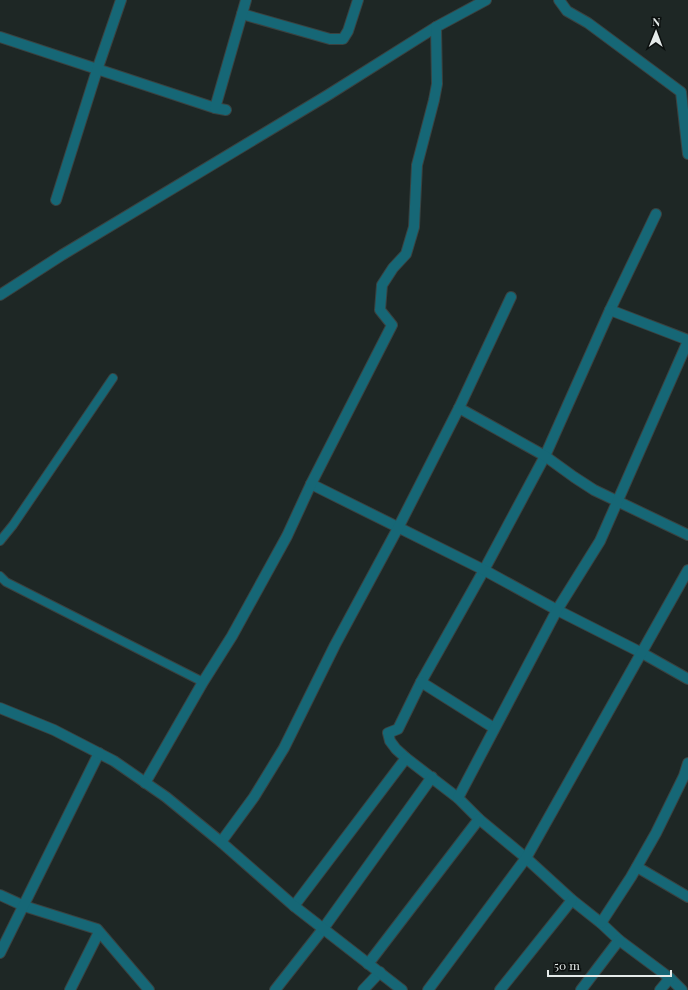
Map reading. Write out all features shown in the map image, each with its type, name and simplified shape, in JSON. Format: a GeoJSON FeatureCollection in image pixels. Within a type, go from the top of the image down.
{"type":"FeatureCollection","features":[{"type":"Feature","properties":{"kind":"street"},"geometry":{"type":"LineString","coordinates":[[56,200],[121,0]]}},
{"type":"Feature","properties":{"kind":"street"},"geometry":{"type":"LineString","coordinates":[[0,37],[220,109],[246,0]]}},
{"type":"Feature","properties":{"kind":"street"},"geometry":{"type":"LineString","coordinates":[[242,14],[330,39],[343,39],[348,31],[358,0]]}},
{"type":"Feature","properties":{"kind":"street"},"geometry":{"type":"LineString","coordinates":[[0,296],[68,251],[328,95],[436,27],[486,0]]}},
{"type":"Feature","properties":{"kind":"street"},"geometry":{"type":"LineString","coordinates":[[559,0],[567,11],[588,23],[681,92],[688,154]]}},
{"type":"Feature","properties":{"kind":"street"},"geometry":{"type":"LineString","coordinates":[[145,783],[203,682],[232,636],[287,536],[311,484],[392,325],[380,310],[382,285],[393,268],[406,254],[414,227],[417,164],[437,84],[436,27]]}},
{"type":"Feature","properties":{"kind":"street"},"geometry":{"type":"LineString","coordinates":[[656,214],[610,310],[545,456],[484,570],[421,682],[398,729],[388,734],[390,741],[406,758],[458,798],[479,819],[526,858],[572,900],[601,923],[619,940],[670,978],[682,990]]}},
{"type":"Feature","properties":{"kind":"street"},"geometry":{"type":"LineString","coordinates":[[221,842],[254,796],[284,748],[335,645],[398,528],[459,408],[511,297]]}},
{"type":"Feature","properties":{"kind":"street"},"geometry":{"type":"LineString","coordinates":[[458,798],[556,610],[600,540],[688,341],[610,310]]}},
{"type":"Feature","properties":{"kind":"street"},"geometry":{"type":"LineString","coordinates":[[459,408],[545,456],[580,482],[594,490],[688,535]]}},
{"type":"Feature","properties":{"kind":"street"},"geometry":{"type":"LineString","coordinates":[[311,484],[484,570],[556,610],[688,678]]}},
{"type":"Feature","properties":{"kind":"street"},"geometry":{"type":"LineString","coordinates":[[428,990],[526,858],[688,570]]}},
{"type":"Feature","properties":{"kind":"street"},"geometry":{"type":"LineString","coordinates":[[421,682],[494,728]]}},
{"type":"Feature","properties":{"kind":"street"},"geometry":{"type":"LineString","coordinates":[[0,708],[54,730],[114,761],[166,797],[221,842],[294,906],[402,990]]}},
{"type":"Feature","properties":{"kind":"street"},"geometry":{"type":"LineString","coordinates":[[0,953],[99,754]]}},
{"type":"Feature","properties":{"kind":"street"},"geometry":{"type":"LineString","coordinates":[[294,906],[406,758]]}},
{"type":"Feature","properties":{"kind":"street"},"geometry":{"type":"LineString","coordinates":[[601,923],[637,867],[684,776],[688,763]]}},
{"type":"Feature","properties":{"kind":"street"},"geometry":{"type":"LineString","coordinates":[[275,990],[323,929],[432,777]]}},
{"type":"Feature","properties":{"kind":"street"},"geometry":{"type":"LineString","coordinates":[[368,964],[479,819]]}},
{"type":"Feature","properties":{"kind":"street"},"geometry":{"type":"LineString","coordinates":[[637,867],[688,897]]}},
{"type":"Feature","properties":{"kind":"street"},"geometry":{"type":"LineString","coordinates":[[0,895],[24,906],[97,929],[149,990]]}},
{"type":"Feature","properties":{"kind":"street"},"geometry":{"type":"LineString","coordinates":[[500,990],[572,900]]}},
{"type":"Feature","properties":{"kind":"street"},"geometry":{"type":"LineString","coordinates":[[70,990],[99,932]]}},
{"type":"Feature","properties":{"kind":"street"},"geometry":{"type":"LineString","coordinates":[[581,990],[619,940]]}},
{"type":"Feature","properties":{"kind":"street"},"geometry":{"type":"LineString","coordinates":[[363,990],[380,972]]}},
{"type":"Feature","properties":{"kind":"street"},"geometry":{"type":"LineString","coordinates":[[660,990],[670,978]]}},
{"type":"Feature","properties":{"kind":"lane"},"geometry":{"type":"LineString","coordinates":[[0,541],[13,525],[113,378]]}},
{"type":"Feature","properties":{"kind":"lane"},"geometry":{"type":"LineString","coordinates":[[0,576],[6,582],[203,682]]}}]}
